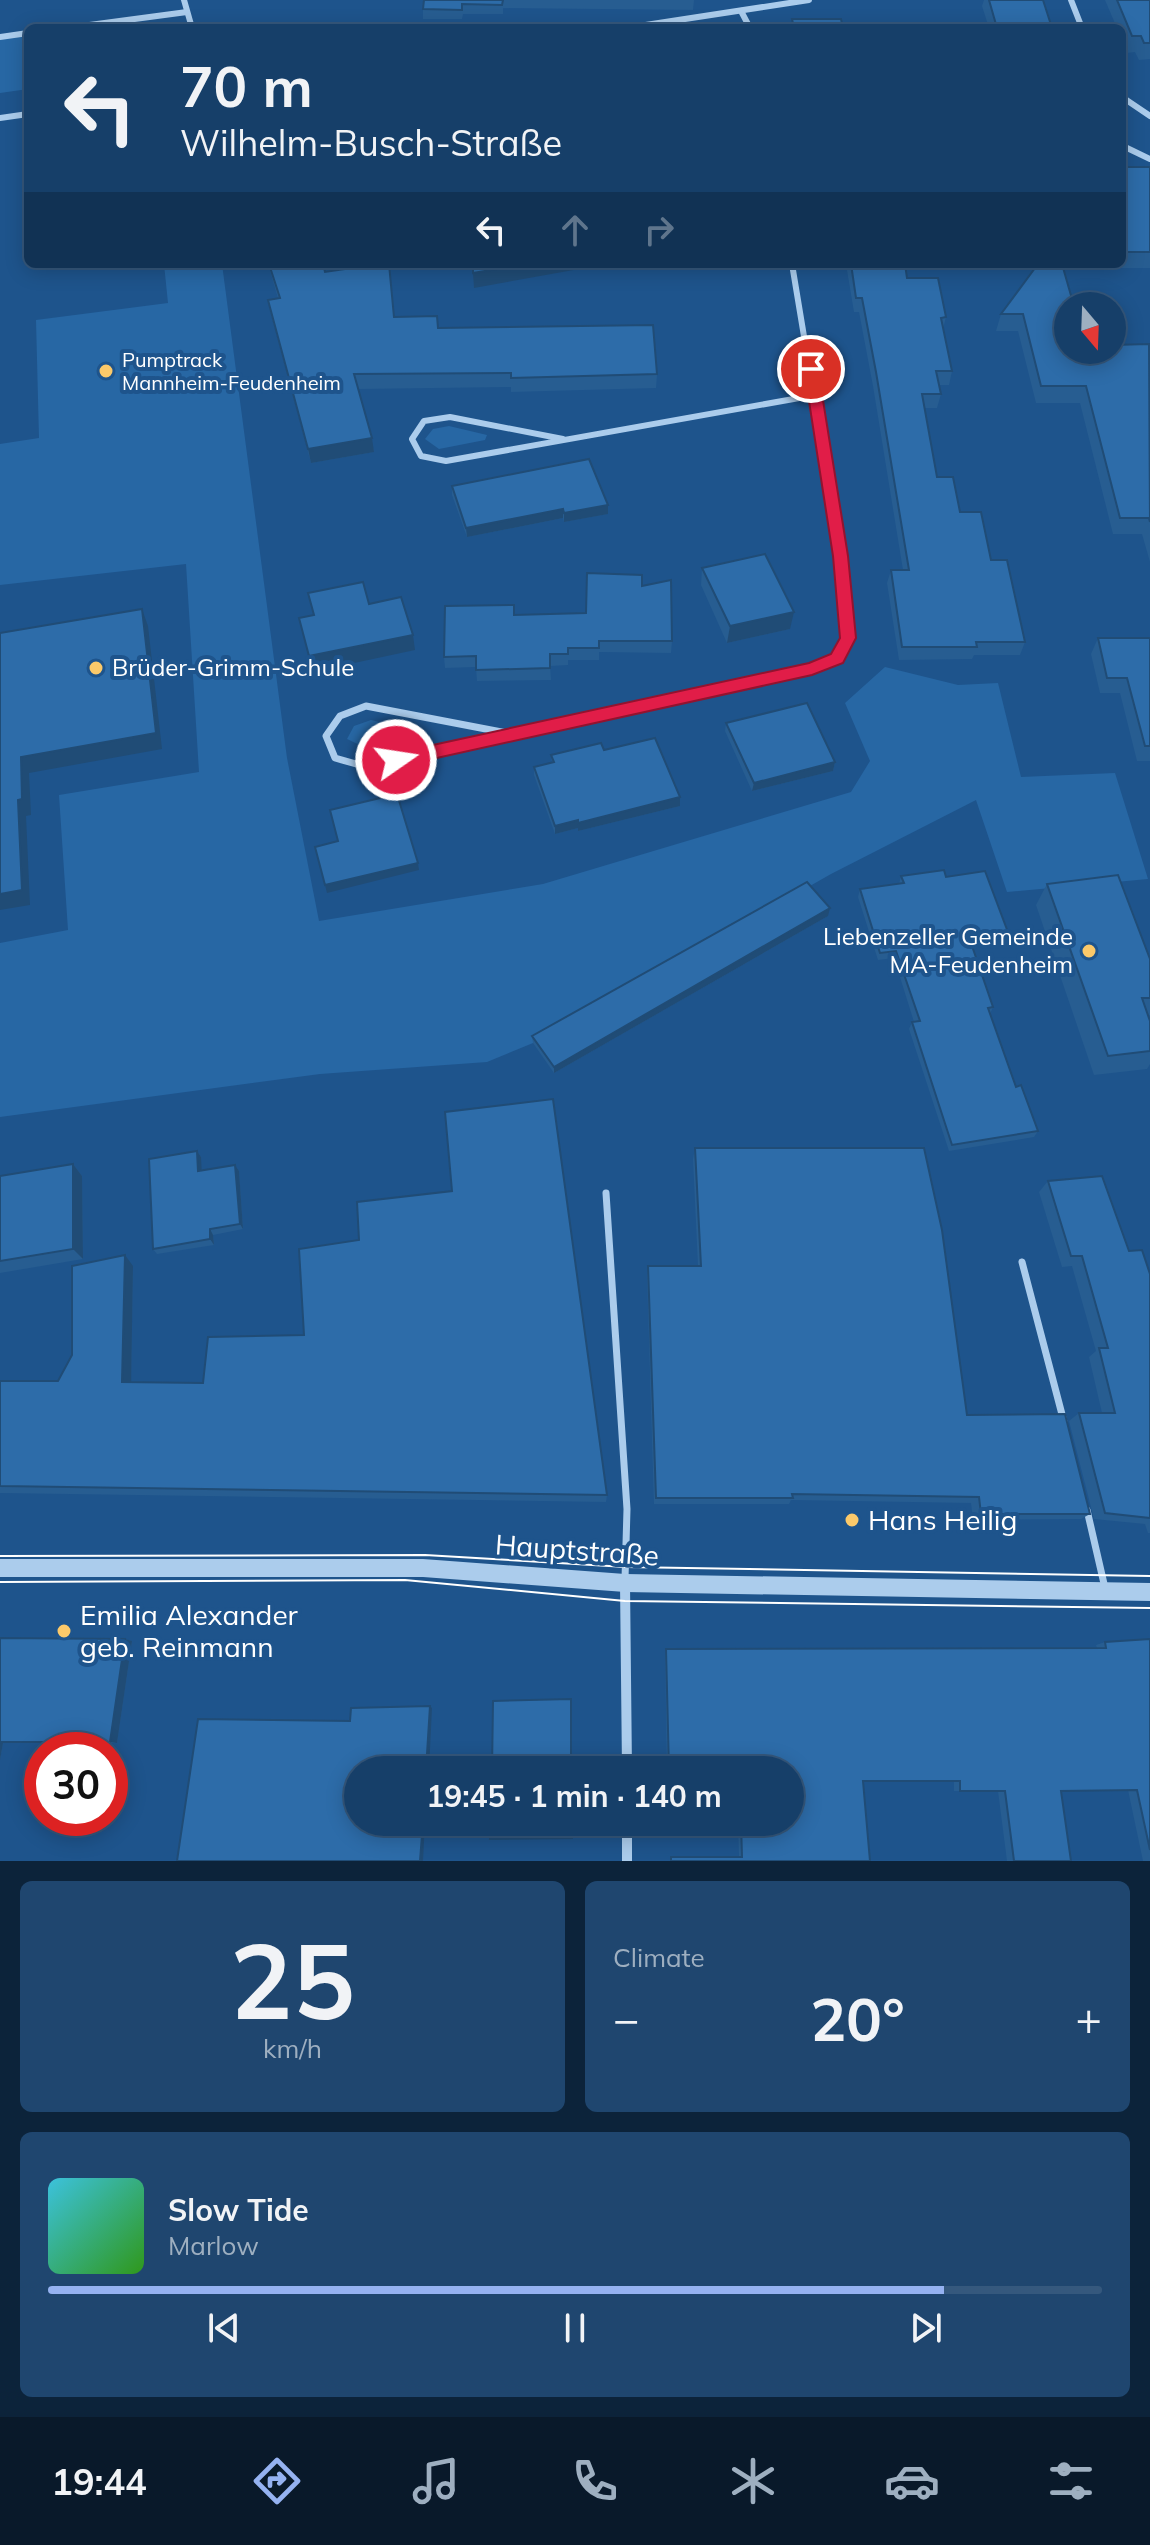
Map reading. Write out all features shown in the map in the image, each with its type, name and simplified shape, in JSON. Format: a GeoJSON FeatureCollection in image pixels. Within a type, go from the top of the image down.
{"type":"FeatureCollection","features":[{"type":"Feature","properties":{"kind":"street"},"geometry":{"type":"LineString","coordinates":[[184,0],[191,24]]}},
{"type":"Feature","properties":{"kind":"street"},"geometry":{"type":"LineString","coordinates":[[653,24],[809,0]]}},
{"type":"Feature","properties":{"kind":"street"},"geometry":{"type":"LineString","coordinates":[[1071,0],[1080,24]]}},
{"type":"Feature","properties":{"kind":"street"},"geometry":{"type":"LineString","coordinates":[[741,11],[748,24]]}},
{"type":"Feature","properties":{"kind":"street"},"geometry":{"type":"LineString","coordinates":[[97,24],[187,12]]}},
{"type":"Feature","properties":{"kind":"street"},"geometry":{"type":"LineString","coordinates":[[0,37],[24,34]]}},
{"type":"Feature","properties":{"kind":"street"},"geometry":{"type":"LineString","coordinates":[[1126,100],[1150,116]]}},
{"type":"Feature","properties":{"kind":"street"},"geometry":{"type":"LineString","coordinates":[[0,118],[24,115]]}},
{"type":"Feature","properties":{"kind":"street"},"geometry":{"type":"LineString","coordinates":[[1126,147],[1150,159]]}},
{"type":"Feature","properties":{"kind":"street"},"geometry":{"type":"LineString","coordinates":[[512,734],[366,706],[340,716],[326,736],[335,758],[367,767],[812,668],[837,658],[848,638],[840,556],[793,268]]}},
{"type":"Feature","properties":{"kind":"street"},"geometry":{"type":"LineString","coordinates":[[563,439],[450,417],[424,421],[412,439],[421,456],[446,461],[816,395]]}},
{"type":"Feature","properties":{"kind":"street","name":"Hauptstraße"},"geometry":{"type":"LineString","coordinates":[[0,1568],[423,1568],[625,1583],[1150,1592]]}},
{"type":"Feature","properties":{"kind":"street"},"geometry":{"type":"LineString","coordinates":[[625,1583],[627,1756]]}},
{"type":"Feature","properties":{"kind":"street"},"geometry":{"type":"LineString","coordinates":[[627,1836],[627,1861]]}},
{"type":"Feature","properties":{"kind":"lane"},"geometry":{"type":"LineString","coordinates":[[606,1193],[627,1509],[625,1583]]}},
{"type":"Feature","properties":{"kind":"lane"},"geometry":{"type":"LineString","coordinates":[[1022,1262],[1065,1426]]}},
{"type":"Feature","properties":{"kind":"lane"},"geometry":{"type":"LineString","coordinates":[[1084,1501],[1105,1592]]}},
{"type":"Feature","properties":{"kind":"shaded area"},"geometry":{"type":"Polygon","coordinates":[[[24,35],[24,90],[0,93],[0,38],[24,35]]]}},
{"type":"Feature","properties":{"kind":"shaded area"},"geometry":{"type":"Polygon","coordinates":[[[164,268],[223,268],[287,758],[319,921],[543,884],[851,792],[870,761],[845,703],[885,667],[958,685],[998,683],[1021,777],[1115,773],[1148,879],[1007,892],[976,800],[831,874],[533,1043],[487,1062],[320,1074],[0,1117],[0,943],[68,930],[59,795],[199,772],[186,564],[0,585],[0,444],[39,438],[36,320],[168,303],[164,268]]]}},
{"type":"Feature","properties":{"kind":"shaded area"},"geometry":{"type":"Polygon","coordinates":[[[449,426],[487,435],[485,440],[439,449],[425,439],[433,429],[449,426]]]}},
{"type":"Feature","properties":{"kind":"shaded area"},"geometry":{"type":"Polygon","coordinates":[[[371,720],[418,731],[415,736],[364,747],[347,739],[354,726],[371,720]]]}},
{"type":"Feature","properties":{"kind":"building"},"geometry":{"type":"Polygon","coordinates":[[[424,0],[503,0],[502,5],[462,4],[462,10],[423,9],[424,0]]]}},
{"type":"Feature","properties":{"kind":"building"},"geometry":{"type":"Polygon","coordinates":[[[989,0],[1043,0],[1051,24],[996,24],[989,0]]]}},
{"type":"Feature","properties":{"kind":"building"},"geometry":{"type":"Polygon","coordinates":[[[1117,0],[1150,0],[1150,43],[1144,43],[1141,36],[1132,36],[1117,0]]]}},
{"type":"Feature","properties":{"kind":"building"},"geometry":{"type":"Polygon","coordinates":[[[792,19],[841,19],[842,24],[793,24],[792,19]]]}},
{"type":"Feature","properties":{"kind":"building"},"geometry":{"type":"Polygon","coordinates":[[[1126,167],[1150,167],[1150,252],[1126,252],[1126,167]]]}},
{"type":"Feature","properties":{"kind":"building"},"geometry":{"type":"Polygon","coordinates":[[[270,268],[324,268],[325,272],[389,268],[394,317],[437,316],[438,328],[653,325],[657,374],[511,378],[511,373],[354,374],[372,438],[308,449],[268,300],[280,298],[270,268]]]}},
{"type":"Feature","properties":{"kind":"building"},"geometry":{"type":"Polygon","coordinates":[[[473,268],[502,268],[473,273],[473,268]]]}},
{"type":"Feature","properties":{"kind":"building"},"geometry":{"type":"Polygon","coordinates":[[[852,268],[906,268],[907,278],[938,278],[946,317],[941,318],[952,371],[936,371],[941,394],[922,394],[937,477],[953,477],[960,512],[981,512],[991,560],[1007,560],[1025,642],[976,642],[977,647],[902,647],[891,570],[909,570],[862,298],[856,298],[852,268]]]}},
{"type":"Feature","properties":{"kind":"building"},"geometry":{"type":"Polygon","coordinates":[[[1035,268],[1063,268],[1070,292],[1054,292],[1054,364],[1126,364],[1126,345],[1149,344],[1150,522],[1149,518],[1120,518],[1086,386],[1041,386],[1023,314],[1001,314],[1035,268]]]}},
{"type":"Feature","properties":{"kind":"building"},"geometry":{"type":"Polygon","coordinates":[[[589,459],[608,505],[564,513],[563,509],[466,528],[452,486],[589,459]]]}},
{"type":"Feature","properties":{"kind":"building"},"geometry":{"type":"Polygon","coordinates":[[[765,554],[794,612],[730,626],[702,568],[765,554]]]}},
{"type":"Feature","properties":{"kind":"building"},"geometry":{"type":"Polygon","coordinates":[[[587,573],[642,575],[642,586],[671,580],[672,641],[599,641],[599,648],[568,648],[568,654],[550,654],[550,668],[476,670],[476,656],[444,657],[445,606],[514,605],[514,615],[586,613],[587,573]]]}},
{"type":"Feature","properties":{"kind":"building"},"geometry":{"type":"Polygon","coordinates":[[[363,582],[369,604],[401,597],[413,635],[309,656],[299,618],[314,615],[308,593],[363,582]]]}},
{"type":"Feature","properties":{"kind":"building"},"geometry":{"type":"Polygon","coordinates":[[[142,609],[156,733],[21,757],[22,799],[18,800],[22,890],[0,894],[0,633],[142,609]]]}},
{"type":"Feature","properties":{"kind":"building"},"geometry":{"type":"Polygon","coordinates":[[[1098,638],[1150,638],[1150,746],[1145,746],[1127,678],[1107,678],[1098,638]]]}},
{"type":"Feature","properties":{"kind":"building"},"geometry":{"type":"Polygon","coordinates":[[[807,703],[835,762],[754,783],[726,723],[807,703]]]}},
{"type":"Feature","properties":{"kind":"building"},"geometry":{"type":"Polygon","coordinates":[[[655,738],[680,797],[555,826],[534,767],[554,762],[551,755],[601,743],[604,750],[655,738]]]}},
{"type":"Feature","properties":{"kind":"building"},"geometry":{"type":"Polygon","coordinates":[[[397,794],[418,863],[325,885],[315,847],[338,841],[330,810],[397,794]]]}},
{"type":"Feature","properties":{"kind":"building"},"geometry":{"type":"Polygon","coordinates":[[[944,870],[946,877],[985,871],[1009,935],[970,940],[993,1007],[988,1008],[1016,1087],[1021,1085],[1038,1131],[952,1145],[912,1022],[920,1021],[896,951],[880,953],[860,889],[904,883],[901,876],[944,870]]]}},
{"type":"Feature","properties":{"kind":"building","name":"Liebenzeller Gemeinde MA-Feudenheim"},"geometry":{"type":"Polygon","coordinates":[[[1118,875],[1150,959],[1150,998],[1142,998],[1150,1021],[1150,1051],[1108,1056],[1047,884],[1118,875]]]}},
{"type":"Feature","properties":{"kind":"building"},"geometry":{"type":"Polygon","coordinates":[[[807,882],[830,908],[554,1067],[532,1036],[807,882]]]}},
{"type":"Feature","properties":{"kind":"building"},"geometry":{"type":"Polygon","coordinates":[[[553,1099],[607,1495],[0,1486],[0,1381],[58,1381],[72,1355],[72,1266],[125,1255],[122,1382],[203,1383],[208,1337],[304,1335],[299,1249],[359,1240],[357,1202],[452,1191],[445,1112],[553,1099]]]}},
{"type":"Feature","properties":{"kind":"building"},"geometry":{"type":"Polygon","coordinates":[[[695,1148],[924,1148],[942,1230],[967,1415],[1065,1414],[1090,1514],[981,1514],[979,1497],[792,1494],[793,1498],[656,1498],[648,1266],[701,1266],[695,1148]]]}},
{"type":"Feature","properties":{"kind":"building"},"geometry":{"type":"Polygon","coordinates":[[[197,1151],[198,1171],[235,1165],[240,1224],[210,1229],[210,1239],[153,1249],[149,1159],[197,1151]]]}},
{"type":"Feature","properties":{"kind":"building"},"geometry":{"type":"Polygon","coordinates":[[[73,1164],[73,1249],[0,1261],[0,1176],[73,1164]]]}},
{"type":"Feature","properties":{"kind":"building"},"geometry":{"type":"Polygon","coordinates":[[[1102,1176],[1129,1251],[1142,1250],[1150,1274],[1150,1518],[1105,1513],[1079,1413],[1115,1413],[1099,1348],[1108,1348],[1082,1256],[1071,1256],[1048,1181],[1102,1176]]]}},
{"type":"Feature","properties":{"kind":"building"},"geometry":{"type":"Polygon","coordinates":[[[0,1638],[125,1639],[111,1732],[24,1732],[24,1742],[0,1742],[0,1638]]]}},
{"type":"Feature","properties":{"kind":"building"},"geometry":{"type":"Polygon","coordinates":[[[1150,1639],[1150,1850],[1137,1790],[1061,1791],[1071,1861],[1014,1861],[1005,1791],[960,1791],[960,1781],[863,1781],[870,1861],[671,1861],[671,1857],[742,1857],[741,1836],[804,1836],[804,1756],[669,1756],[666,1649],[1106,1648],[1105,1642],[1150,1639]]]}},
{"type":"Feature","properties":{"kind":"building"},"geometry":{"type":"Polygon","coordinates":[[[571,1699],[571,1756],[492,1756],[493,1701],[571,1699]]]}},
{"type":"Feature","properties":{"kind":"building"},"geometry":{"type":"Polygon","coordinates":[[[430,1706],[427,1756],[344,1756],[344,1836],[422,1836],[420,1861],[177,1861],[198,1719],[350,1721],[351,1708],[430,1706]]]}},
{"type":"Feature","properties":{"kind":"building"},"geometry":{"type":"Polygon","coordinates":[[[490,1836],[572,1836],[572,1838],[490,1839],[490,1836]]]}},
{"type":"Feature","properties":{"kind":"tram line"},"geometry":{"type":"LineString","coordinates":[[0,1556],[425,1555],[626,1567],[1150,1576]]}},
{"type":"Feature","properties":{"kind":"tram line"},"geometry":{"type":"LineString","coordinates":[[0,1582],[405,1580],[625,1601],[1150,1608]]}},
{"type":"Feature","properties":{"kind":"place","name":"Pumptrack Mannheim-Feudenheim"},"geometry":{"type":"Point","coordinates":[106,371]}},
{"type":"Feature","properties":{"kind":"place","name":"Brüder-Grimm-Schule"},"geometry":{"type":"Point","coordinates":[96,668]}},
{"type":"Feature","properties":{"kind":"place","name":"Liebenzeller Gemeinde MA-Feudenheim"},"geometry":{"type":"Point","coordinates":[1089,951]}},
{"type":"Feature","properties":{"kind":"place","name":"Hans Heilig"},"geometry":{"type":"Point","coordinates":[852,1520]}},
{"type":"Feature","properties":{"kind":"place","name":"Emilia Alexander geb. Reinmann"},"geometry":{"type":"Point","coordinates":[64,1631]}},
{"type":"Feature","properties":{"kind":"route"},"geometry":{"type":"LineString","coordinates":[[396,760],[812,668],[837,658],[848,638],[840,556],[811,369]]}}]}
